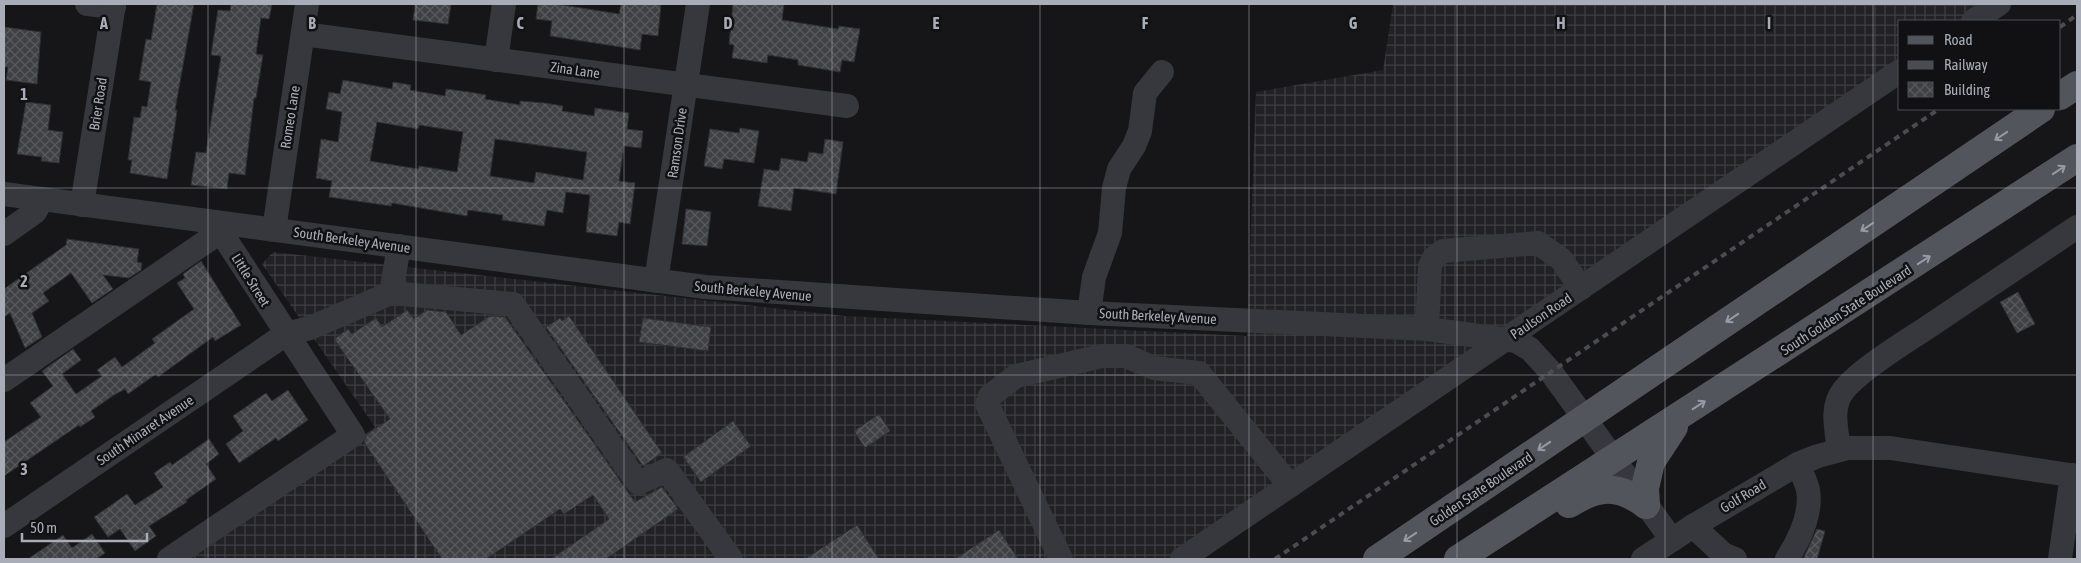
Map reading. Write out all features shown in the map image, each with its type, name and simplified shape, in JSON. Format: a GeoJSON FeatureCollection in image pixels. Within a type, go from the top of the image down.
{"type":"FeatureCollection","features":[{"type":"Feature","properties":{"kind":"main road"},"geometry":{"type":"LineString","coordinates":[[2061,95],[2077,84]]}},
{"type":"Feature","properties":{"kind":"main road"},"geometry":{"type":"LineString","coordinates":[[1584,418],[2041,110]]}},
{"type":"Feature","properties":{"kind":"main road","name":"South Golden State Boulevard"},"geometry":{"type":"LineString","coordinates":[[1614,460],[2077,158]]}},
{"type":"Feature","properties":{"kind":"main road","name":"Golden State Boulevard"},"geometry":{"type":"LineString","coordinates":[[1378,559],[1584,418]]}},
{"type":"Feature","properties":{"kind":"main road"},"geometry":{"type":"LineString","coordinates":[[1646,505],[1645,488],[1651,462],[1660,445],[1674,430],[1676,420]]}},
{"type":"Feature","properties":{"kind":"main road"},"geometry":{"type":"LineString","coordinates":[[1458,559],[1614,460]]}},
{"type":"Feature","properties":{"kind":"main road"},"geometry":{"type":"LineString","coordinates":[[1501,532],[1523,533],[1594,491],[1606,489],[1622,492],[1646,505]]}},
{"type":"Feature","properties":{"kind":"street"},"geometry":{"type":"LineString","coordinates":[[87,4],[114,6]]}},
{"type":"Feature","properties":{"kind":"street","name":"Romeo Lane"},"geometry":{"type":"LineString","coordinates":[[274,230],[307,4]]}},
{"type":"Feature","properties":{"kind":"street"},"geometry":{"type":"LineString","coordinates":[[496,60],[504,4]]}},
{"type":"Feature","properties":{"kind":"street","name":"Ramson Drive"},"geometry":{"type":"LineString","coordinates":[[656,281],[698,4]]}},
{"type":"Feature","properties":{"kind":"street"},"geometry":{"type":"LineString","coordinates":[[1975,20],[1999,4]]}},
{"type":"Feature","properties":{"kind":"street","name":"Brier Road"},"geometry":{"type":"LineString","coordinates":[[82,205],[114,6]]}},
{"type":"Feature","properties":{"kind":"street","name":"Zina Lane"},"geometry":{"type":"LineString","coordinates":[[303,34],[847,106]]}},
{"type":"Feature","properties":{"kind":"street"},"geometry":{"type":"LineString","coordinates":[[1089,313],[1094,278],[1110,233],[1114,188],[1119,169],[1134,146],[1140,131],[1145,93],[1162,72]]}},
{"type":"Feature","properties":{"kind":"street","name":"Paulson Road"},"geometry":{"type":"LineString","coordinates":[[1182,559],[1898,72]]}},
{"type":"Feature","properties":{"kind":"street","name":"South Berkeley Avenue"},"geometry":{"type":"LineString","coordinates":[[4,194],[223,227],[274,230],[656,281],[756,292],[1089,313],[1427,329],[1508,338]]}},
{"type":"Feature","properties":{"kind":"street"},"geometry":{"type":"LineString","coordinates":[[4,234],[34,212],[42,200]]}},
{"type":"Feature","properties":{"kind":"street"},"geometry":{"type":"LineString","coordinates":[[4,380],[223,227]]}},
{"type":"Feature","properties":{"kind":"street","name":"Little Street"},"geometry":{"type":"LineString","coordinates":[[169,559],[353,435],[228,243],[223,227]]}},
{"type":"Feature","properties":{"kind":"street"},"geometry":{"type":"LineString","coordinates":[[1839,450],[1835,418],[1836,405],[1843,391],[1901,345],[2077,227]]}},
{"type":"Feature","properties":{"kind":"street"},"geometry":{"type":"LineString","coordinates":[[1427,329],[1430,266],[1434,258],[1443,251],[1538,243],[1561,259],[1581,288]]}},
{"type":"Feature","properties":{"kind":"street"},"geometry":{"type":"LineString","coordinates":[[391,293],[399,246]]}},
{"type":"Feature","properties":{"kind":"street"},"geometry":{"type":"LineString","coordinates":[[286,334],[310,328],[391,293],[513,304],[638,483],[667,470],[731,559]]}},
{"type":"Feature","properties":{"kind":"street","name":"South Minaret Avenue"},"geometry":{"type":"LineString","coordinates":[[4,526],[286,334]]}},
{"type":"Feature","properties":{"kind":"street"},"geometry":{"type":"LineString","coordinates":[[1508,338],[1524,345],[1536,354],[1672,540]]}},
{"type":"Feature","properties":{"kind":"street"},"geometry":{"type":"LineString","coordinates":[[1061,559],[1038,506],[989,413],[987,404],[990,396],[1016,376],[1062,364],[1110,356],[1126,356],[1154,368],[1199,373],[1290,486]]}},
{"type":"Feature","properties":{"kind":"street","name":"Golf Road"},"geometry":{"type":"LineString","coordinates":[[1642,559],[1693,526],[1798,464],[1839,450],[1862,447],[1890,448],[2075,476]]}},
{"type":"Feature","properties":{"kind":"street"},"geometry":{"type":"LineString","coordinates":[[1787,559],[1797,544],[1807,511],[1808,490],[1798,464]]}},
{"type":"Feature","properties":{"kind":"street"},"geometry":{"type":"LineString","coordinates":[[2060,559],[2075,476]]}},
{"type":"Feature","properties":{"kind":"street"},"geometry":{"type":"LineString","coordinates":[[1693,526],[1723,554],[1735,559]]}},
{"type":"Feature","properties":{"kind":"shaded area"},"geometry":{"type":"Polygon","coordinates":[[[1393,4],[1989,4],[1965,20],[1898,20],[1898,65],[1169,559],[179,559],[375,427],[262,264],[273,252],[845,316],[1247,336],[1256,92],[1383,70],[1393,4]]]}},
{"type":"Feature","properties":{"kind":"building"},"geometry":{"type":"Polygon","coordinates":[[[157,4],[194,4],[175,110],[177,110],[167,179],[130,173],[132,160],[128,160],[134,117],[140,118],[142,106],[147,107],[151,82],[139,80],[146,39],[151,40],[157,4]]]}},
{"type":"Feature","properties":{"kind":"building"},"geometry":{"type":"Polygon","coordinates":[[[231,4],[272,4],[269,19],[261,18],[256,54],[263,55],[256,98],[254,98],[245,175],[229,173],[227,189],[191,185],[196,152],[206,153],[221,56],[211,55],[218,10],[230,11],[231,4]]]}},
{"type":"Feature","properties":{"kind":"building"},"geometry":{"type":"Polygon","coordinates":[[[415,4],[451,4],[448,24],[413,20],[415,4]]]}},
{"type":"Feature","properties":{"kind":"building"},"geometry":{"type":"Polygon","coordinates":[[[538,4],[556,4],[619,14],[621,4],[661,4],[658,36],[642,34],[640,50],[550,36],[552,21],[536,19],[538,4]]]}},
{"type":"Feature","properties":{"kind":"building"},"geometry":{"type":"Polygon","coordinates":[[[733,4],[784,4],[782,20],[838,29],[839,26],[860,29],[854,62],[842,60],[840,72],[798,65],[798,60],[768,55],[767,63],[732,58],[734,45],[729,44],[733,4]]]}},
{"type":"Feature","properties":{"kind":"building"},"geometry":{"type":"Polygon","coordinates":[[[4,27],[41,32],[37,84],[6,80],[8,67],[4,67],[4,27]]]}},
{"type":"Feature","properties":{"kind":"building"},"geometry":{"type":"Polygon","coordinates":[[[343,80],[392,89],[393,82],[411,85],[410,90],[445,96],[446,89],[469,92],[486,95],[485,99],[520,105],[520,101],[563,106],[562,111],[594,116],[595,108],[629,113],[627,129],[643,131],[641,148],[624,146],[619,181],[635,183],[630,224],[619,222],[617,236],[586,232],[590,195],[566,192],[563,213],[547,210],[544,226],[502,220],[503,215],[468,210],[467,216],[392,203],[391,206],[329,197],[332,181],[316,178],[321,139],[338,142],[342,112],[326,109],[329,92],[340,94],[343,80]],[[377,122],[370,161],[418,169],[419,166],[457,172],[463,132],[419,125],[418,129],[377,122]],[[495,139],[490,176],[534,183],[536,172],[583,180],[587,152],[495,139]]]}},
{"type":"Feature","properties":{"kind":"building"},"geometry":{"type":"Polygon","coordinates":[[[26,102],[51,105],[48,130],[63,132],[59,163],[41,161],[42,157],[17,154],[26,102]]]}},
{"type":"Feature","properties":{"kind":"building"},"geometry":{"type":"Polygon","coordinates":[[[740,128],[759,131],[754,163],[724,159],[722,169],[704,166],[710,129],[739,133],[740,128]]]}},
{"type":"Feature","properties":{"kind":"building"},"geometry":{"type":"Polygon","coordinates":[[[825,139],[843,142],[836,194],[794,188],[791,211],[758,206],[764,169],[779,171],[781,158],[807,162],[809,152],[823,154],[825,139]]]}},
{"type":"Feature","properties":{"kind":"building"},"geometry":{"type":"Polygon","coordinates":[[[686,209],[711,212],[707,246],[682,244],[686,209]]]}},
{"type":"Feature","properties":{"kind":"building"},"geometry":{"type":"Polygon","coordinates":[[[67,239],[139,249],[137,262],[142,263],[141,270],[129,278],[103,275],[113,289],[92,303],[71,273],[43,293],[49,301],[32,313],[42,337],[25,348],[10,313],[4,317],[4,289],[66,245],[67,239]]]}},
{"type":"Feature","properties":{"kind":"building"},"geometry":{"type":"Polygon","coordinates":[[[201,261],[241,325],[215,341],[213,337],[158,377],[156,374],[128,394],[125,389],[114,395],[91,411],[95,417],[80,427],[79,425],[4,476],[4,442],[41,417],[30,403],[53,386],[42,371],[73,349],[81,360],[62,374],[76,394],[102,376],[97,370],[115,357],[122,367],[155,343],[152,339],[194,309],[177,283],[185,278],[183,274],[201,261]]]}},
{"type":"Feature","properties":{"kind":"building"},"geometry":{"type":"Polygon","coordinates":[[[2018,292],[2035,324],[2017,333],[2000,302],[2018,292]]]}},
{"type":"Feature","properties":{"kind":"building"},"geometry":{"type":"Polygon","coordinates":[[[407,310],[414,319],[427,310],[446,312],[461,335],[490,316],[505,317],[635,502],[662,487],[678,509],[606,559],[551,559],[609,519],[593,495],[564,514],[560,509],[486,559],[442,559],[364,442],[367,434],[390,419],[334,339],[348,329],[352,334],[376,318],[382,327],[407,310]]]}},
{"type":"Feature","properties":{"kind":"building"},"geometry":{"type":"Polygon","coordinates":[[[569,316],[662,453],[643,466],[546,327],[560,318],[562,321],[569,316]]]}},
{"type":"Feature","properties":{"kind":"building"},"geometry":{"type":"Polygon","coordinates":[[[643,318],[711,327],[708,351],[639,342],[643,318]]]}},
{"type":"Feature","properties":{"kind":"building"},"geometry":{"type":"Polygon","coordinates":[[[288,390],[308,420],[278,441],[276,438],[239,463],[226,444],[243,431],[233,416],[266,393],[272,401],[288,390]]]}},
{"type":"Feature","properties":{"kind":"building"},"geometry":{"type":"Polygon","coordinates":[[[879,414],[890,431],[865,448],[854,431],[879,414]]]}},
{"type":"Feature","properties":{"kind":"building"},"geometry":{"type":"Polygon","coordinates":[[[733,421],[751,446],[701,482],[683,457],[733,421]]]}},
{"type":"Feature","properties":{"kind":"building"},"geometry":{"type":"Polygon","coordinates":[[[209,439],[219,454],[206,464],[216,479],[186,500],[187,502],[149,526],[156,536],[135,551],[120,529],[108,537],[94,517],[127,494],[135,505],[163,487],[154,473],[170,462],[172,465],[209,439]]]}},
{"type":"Feature","properties":{"kind":"building"},"geometry":{"type":"Polygon","coordinates":[[[857,525],[879,559],[805,559],[857,525]]]}},
{"type":"Feature","properties":{"kind":"building"},"geometry":{"type":"Polygon","coordinates":[[[1817,529],[1825,531],[1817,559],[1803,559],[1817,529]]]}},
{"type":"Feature","properties":{"kind":"building"},"geometry":{"type":"Polygon","coordinates":[[[999,530],[1018,559],[955,559],[999,530]]]}},
{"type":"Feature","properties":{"kind":"building"},"geometry":{"type":"Polygon","coordinates":[[[92,534],[105,553],[96,559],[28,559],[63,535],[72,548],[92,534]]]}},
{"type":"Feature","properties":{"kind":"railway"},"geometry":{"type":"LineString","coordinates":[[2061,26],[2077,15]]}},
{"type":"Feature","properties":{"kind":"railway"},"geometry":{"type":"LineString","coordinates":[[1275,559],[1938,110]]}}]}
